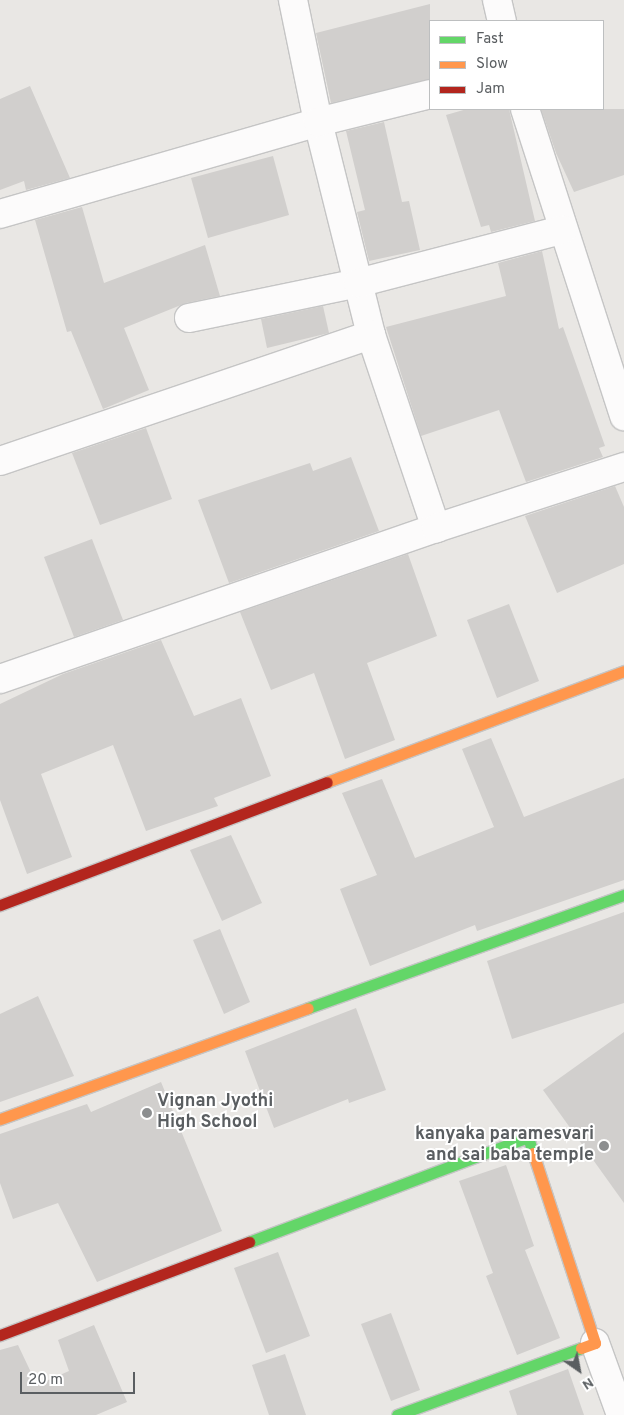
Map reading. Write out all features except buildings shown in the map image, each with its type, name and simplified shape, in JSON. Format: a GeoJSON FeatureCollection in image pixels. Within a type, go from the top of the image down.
{"type":"FeatureCollection","features":[{"type":"Feature","properties":{"kind":"street"},"geometry":{"type":"LineString","coordinates":[[293,0],[318,122],[371,335],[436,528]]}},
{"type":"Feature","properties":{"kind":"street"},"geometry":{"type":"LineString","coordinates":[[497,0],[502,20]]}},
{"type":"Feature","properties":{"kind":"street"},"geometry":{"type":"LineString","coordinates":[[0,214],[318,122],[429,94]]}},
{"type":"Feature","properties":{"kind":"street"},"geometry":{"type":"LineString","coordinates":[[525,110],[562,230],[624,416]]}},
{"type":"Feature","properties":{"kind":"street"},"geometry":{"type":"LineString","coordinates":[[189,318],[358,283],[562,230]]}},
{"type":"Feature","properties":{"kind":"street"},"geometry":{"type":"LineString","coordinates":[[0,461],[371,335]]}},
{"type":"Feature","properties":{"kind":"street"},"geometry":{"type":"LineString","coordinates":[[0,679],[436,528],[624,467]]}},
{"type":"Feature","properties":{"kind":"street"},"geometry":{"type":"LineString","coordinates":[[0,905],[624,671]]}},
{"type":"Feature","properties":{"kind":"street"},"geometry":{"type":"LineString","coordinates":[[0,1119],[624,895]]}},
{"type":"Feature","properties":{"kind":"street"},"geometry":{"type":"LineString","coordinates":[[0,1335],[528,1137],[595,1343],[621,1415]]}},
{"type":"Feature","properties":{"kind":"street"},"geometry":{"type":"LineString","coordinates":[[397,1415],[595,1343]]}},
{"type":"Feature","properties":{"kind":"traffic: fast"},"geometry":{"type":"LineString","coordinates":[[308,1008],[624,895]]}},
{"type":"Feature","properties":{"kind":"traffic: fast"},"geometry":{"type":"LineString","coordinates":[[249,1242],[528,1137],[533,1153]]}},
{"type":"Feature","properties":{"kind":"traffic: fast"},"geometry":{"type":"LineString","coordinates":[[397,1415],[581,1348]]}},
{"type":"Feature","properties":{"kind":"traffic: slow"},"geometry":{"type":"LineString","coordinates":[[327,782],[624,671]]}},
{"type":"Feature","properties":{"kind":"traffic: slow"},"geometry":{"type":"LineString","coordinates":[[0,1119],[308,1008]]}},
{"type":"Feature","properties":{"kind":"traffic: slow"},"geometry":{"type":"LineString","coordinates":[[533,1153],[595,1343],[581,1348]]}},
{"type":"Feature","properties":{"kind":"traffic: jam"},"geometry":{"type":"LineString","coordinates":[[0,905],[327,782]]}},
{"type":"Feature","properties":{"kind":"traffic: jam"},"geometry":{"type":"LineString","coordinates":[[0,1335],[249,1242]]}},
{"type":"Feature","properties":{"kind":"place","name":"Vignan Jyothi High School"},"geometry":{"type":"Point","coordinates":[147,1113]}},
{"type":"Feature","properties":{"kind":"place","name":"kanyaka paramesvari and sai baba temple"},"geometry":{"type":"Point","coordinates":[604,1146]}}]}
